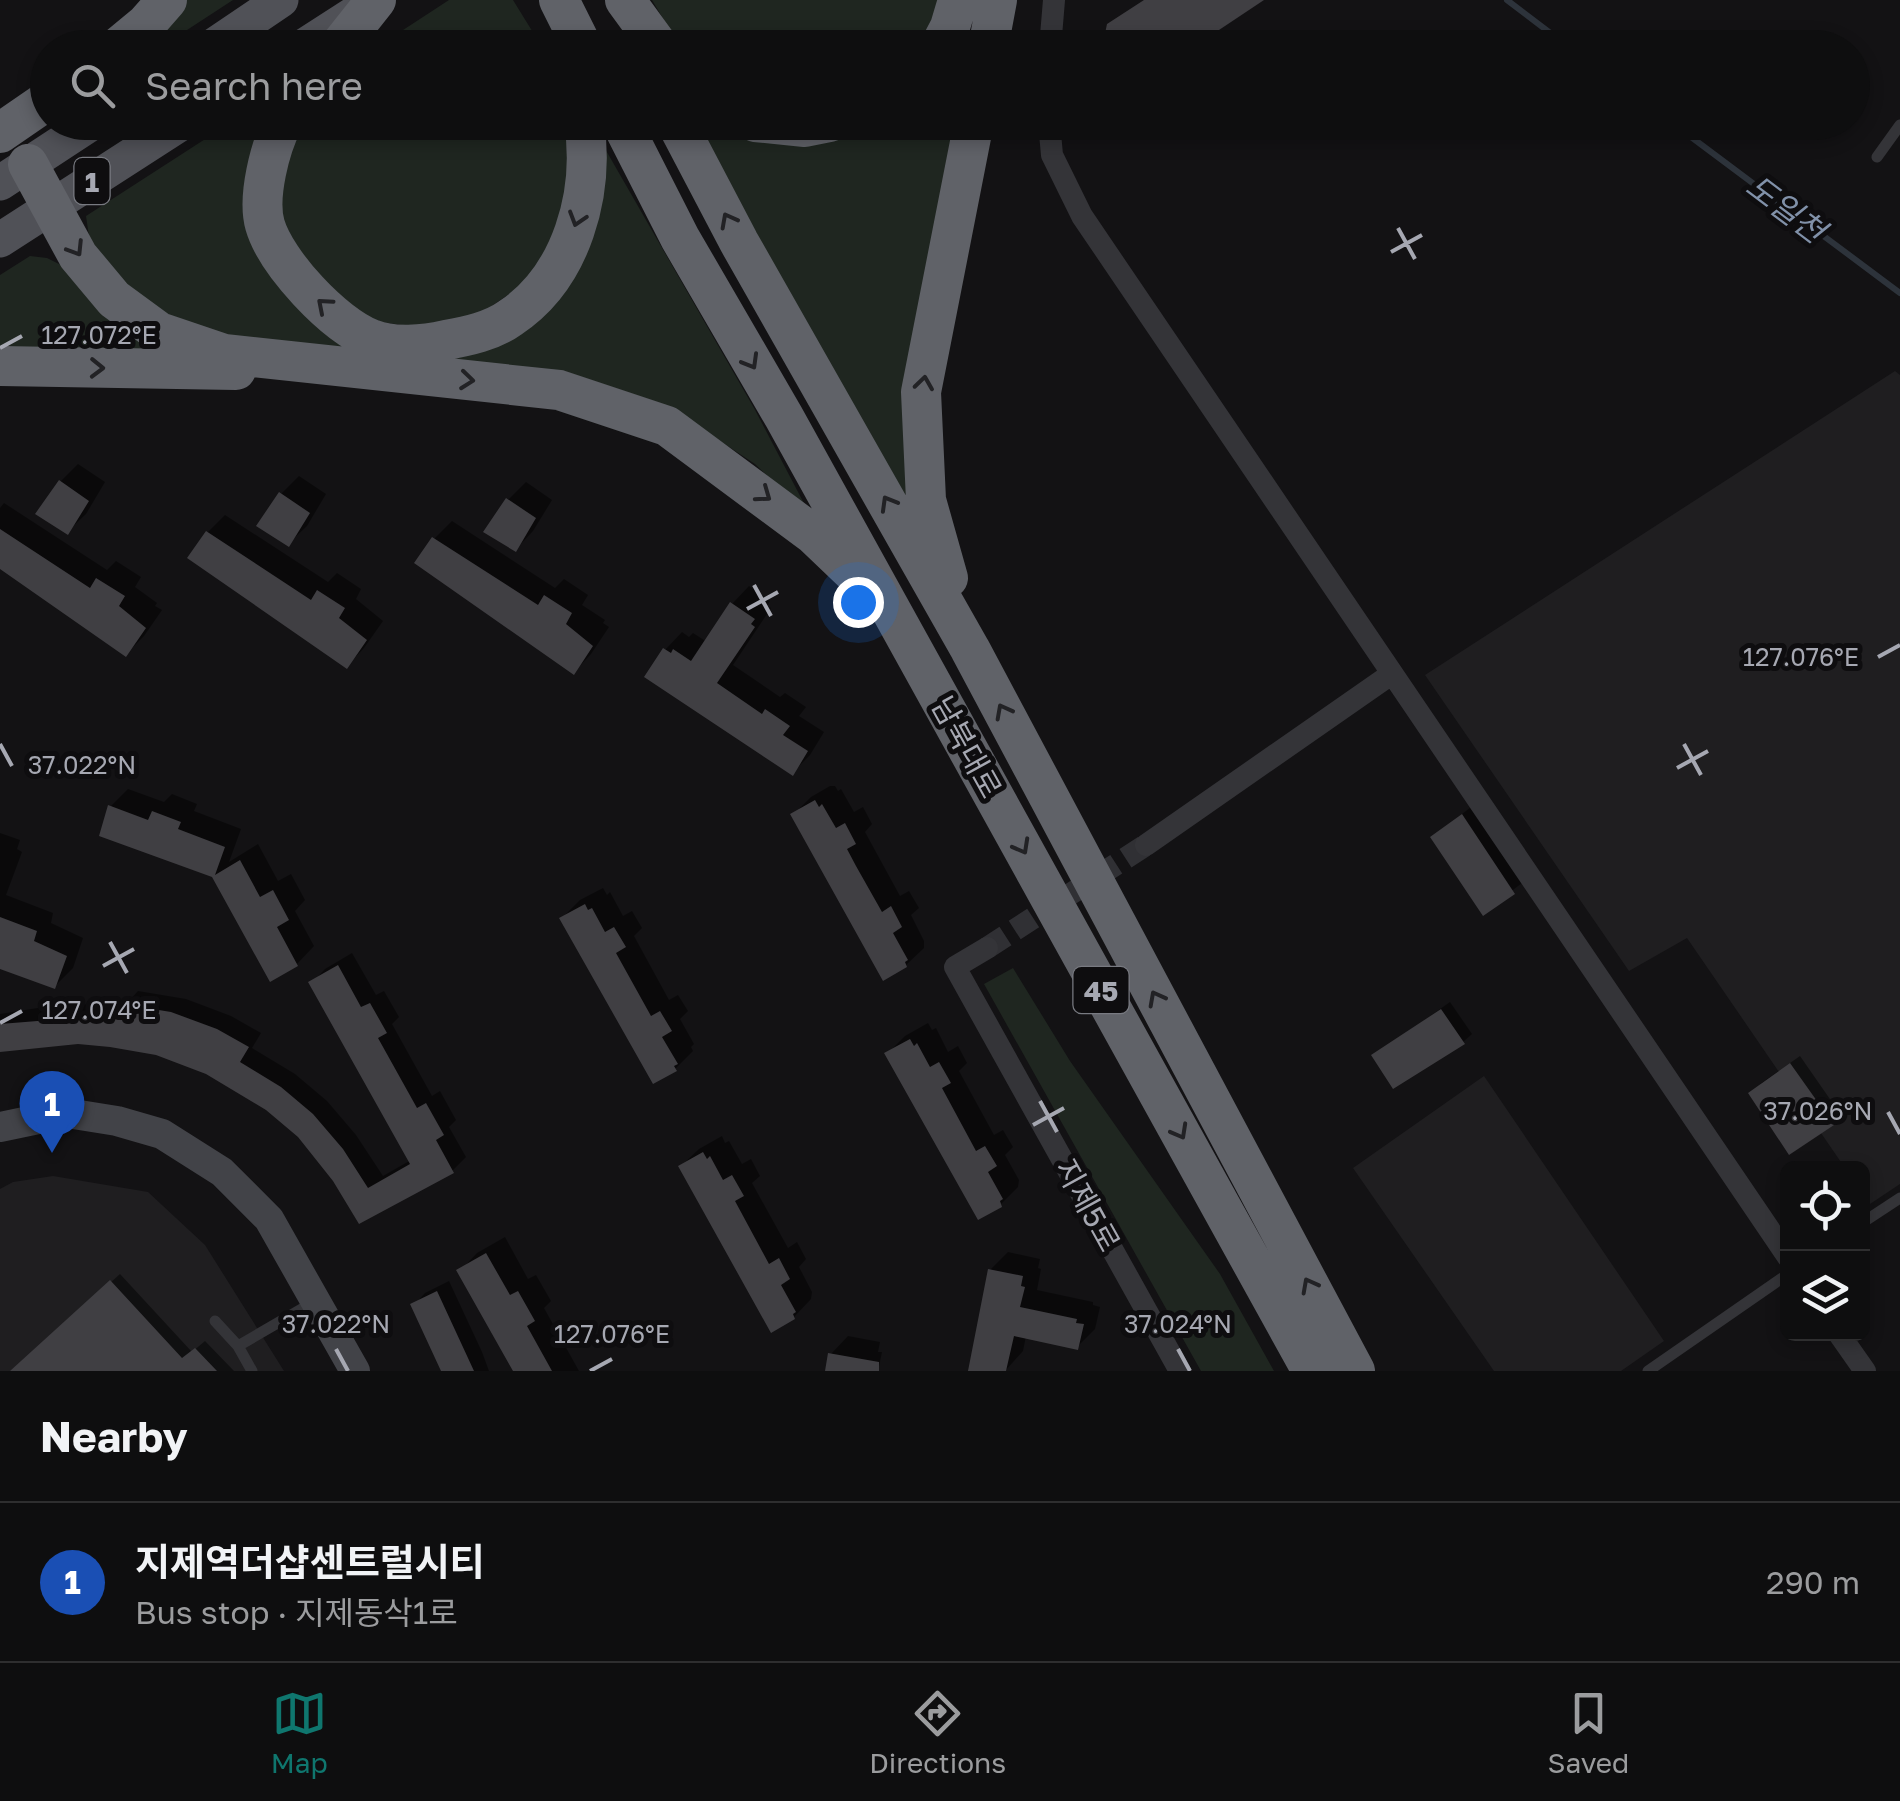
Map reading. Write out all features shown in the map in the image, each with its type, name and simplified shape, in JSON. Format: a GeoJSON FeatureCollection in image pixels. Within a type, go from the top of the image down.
{"type":"FeatureCollection","features":[{"type":"Feature","properties":{"kind":"highway"},"geometry":{"type":"LineString","coordinates":[[139,30],[167,0]]}},
{"type":"Feature","properties":{"kind":"highway"},"geometry":{"type":"LineString","coordinates":[[352,30],[376,0]]}},
{"type":"Feature","properties":{"kind":"highway"},"geometry":{"type":"LineString","coordinates":[[556,0],[562,30]]}},
{"type":"Feature","properties":{"kind":"highway"},"geometry":{"type":"LineString","coordinates":[[556,0],[573,30]]}},
{"type":"Feature","properties":{"kind":"highway"},"geometry":{"type":"LineString","coordinates":[[612,0],[628,30]]}},
{"type":"Feature","properties":{"kind":"highway"},"geometry":{"type":"LineString","coordinates":[[625,0],[647,30]]}},
{"type":"Feature","properties":{"kind":"highway"},"geometry":{"type":"LineString","coordinates":[[948,30],[958,0]]}},
{"type":"Feature","properties":{"kind":"highway"},"geometry":{"type":"LineString","coordinates":[[991,30],[997,0]]}},
{"type":"Feature","properties":{"kind":"highway"},"geometry":{"type":"LineString","coordinates":[[0,133],[30,112]]}},
{"type":"Feature","properties":{"kind":"highway"},"geometry":{"type":"LineString","coordinates":[[274,140],[264,183],[264,224],[290,274],[328,310],[372,340],[424,345],[471,336],[509,320],[539,294],[564,256],[581,214],[585,140]]}},
{"type":"Feature","properties":{"kind":"highway","name":"남북대로"},"geometry":{"type":"LineString","coordinates":[[630,140],[680,238],[1312,1371]]}},
{"type":"Feature","properties":{"kind":"highway","name":"남북대로"},"geometry":{"type":"LineString","coordinates":[[685,140],[739,242],[970,649],[1355,1371]]}},
{"type":"Feature","properties":{"kind":"highway"},"geometry":{"type":"LineString","coordinates":[[970,140],[921,392],[926,500],[970,649]]}},
{"type":"Feature","properties":{"kind":"highway"},"geometry":{"type":"LineString","coordinates":[[14,174],[51,206],[78,256],[114,300],[159,332],[224,354],[558,390],[667,426],[814,534],[890,609]]}},
{"type":"Feature","properties":{"kind":"highway"},"geometry":{"type":"LineString","coordinates":[[0,366],[370,370]]}},
{"type":"Feature","properties":{"kind":"main road"},"geometry":{"type":"LineString","coordinates":[[237,30],[281,0]]}},
{"type":"Feature","properties":{"kind":"main road"},"geometry":{"type":"LineString","coordinates":[[329,30],[376,0]]}},
{"type":"Feature","properties":{"kind":"main road","name":"1"},"geometry":{"type":"LineString","coordinates":[[14,174],[66,140]]}},
{"type":"Feature","properties":{"kind":"main road","name":"1"},"geometry":{"type":"LineString","coordinates":[[0,240],[155,140]]}},
{"type":"Feature","properties":{"kind":"street"},"geometry":{"type":"LineString","coordinates":[[1052,30],[1054,0]]}},
{"type":"Feature","properties":{"kind":"street"},"geometry":{"type":"LineString","coordinates":[[1051,140],[1052,155],[1082,216],[1783,1251]]}},
{"type":"Feature","properties":{"kind":"street"},"geometry":{"type":"LineString","coordinates":[[1146,846],[1390,675]]}},
{"type":"Feature","properties":{"kind":"street","name":"지제5로"},"geometry":{"type":"LineString","coordinates":[[988,948],[955,966],[1180,1371]]}},
{"type":"Feature","properties":{"kind":"street"},"geometry":{"type":"LineString","coordinates":[[0,1127],[68,1113],[117,1121],[162,1134],[222,1172],[269,1219],[355,1371]]}},
{"type":"Feature","properties":{"kind":"street"},"geometry":{"type":"LineString","coordinates":[[1844,1341],[1865,1371]]}},
{"type":"Feature","properties":{"kind":"lane"},"geometry":{"type":"LineString","coordinates":[[1877,158],[1900,126]]}},
{"type":"Feature","properties":{"kind":"lane"},"geometry":{"type":"LineString","coordinates":[[1870,1218],[1900,1198]]}},
{"type":"Feature","properties":{"kind":"lane"},"geometry":{"type":"LineString","coordinates":[[1648,1371],[1780,1280]]}},
{"type":"Feature","properties":{"kind":"lane"},"geometry":{"type":"LineString","coordinates":[[238,1346],[316,1301]]}},
{"type":"Feature","properties":{"kind":"lane"},"geometry":{"type":"LineString","coordinates":[[214,1322],[238,1346],[252,1371]]}},
{"type":"Feature","properties":{"kind":"shaded area"},"geometry":{"type":"Polygon","coordinates":[[[181,0],[233,0],[187,30],[150,30],[181,0]]]}},
{"type":"Feature","properties":{"kind":"shaded area"},"geometry":{"type":"Polygon","coordinates":[[[449,0],[513,0],[532,30],[403,30],[449,0]]]}},
{"type":"Feature","properties":{"kind":"shaded area"},"geometry":{"type":"Polygon","coordinates":[[[652,0],[945,0],[929,30],[670,30],[652,0]]]}},
{"type":"Feature","properties":{"kind":"shaded area"},"geometry":{"type":"Polygon","coordinates":[[[204,140],[256,140],[249,177],[362,345],[520,320],[593,140],[600,140],[754,408],[808,511],[804,512],[755,464],[717,439],[275,353],[158,321],[91,250],[86,216],[204,140]]]}},
{"type":"Feature","properties":{"kind":"shaded area"},"geometry":{"type":"Polygon","coordinates":[[[291,140],[573,140],[577,173],[536,276],[471,320],[410,326],[373,321],[331,297],[274,218],[291,140]]]}},
{"type":"Feature","properties":{"kind":"shaded area"},"geometry":{"type":"Polygon","coordinates":[[[704,140],[958,140],[915,522],[704,140]]]}},
{"type":"Feature","properties":{"kind":"shaded area"},"geometry":{"type":"Polygon","coordinates":[[[30,256],[47,258],[67,268],[173,353],[0,351],[0,275],[30,256]]]}},
{"type":"Feature","properties":{"kind":"shaded area"},"geometry":{"type":"Polygon","coordinates":[[[1895,371],[1900,375],[1900,1184],[1870,1204],[1870,1161],[1840,1161],[1687,938],[1629,971],[1425,675],[1895,371]]]}},
{"type":"Feature","properties":{"kind":"shaded area"},"geometry":{"type":"Polygon","coordinates":[[[1013,968],[1070,1061],[1220,1274],[1274,1371],[1201,1371],[984,984],[1013,968]]]}},
{"type":"Feature","properties":{"kind":"shaded area"},"geometry":{"type":"Polygon","coordinates":[[[1484,1076],[1664,1341],[1621,1371],[1494,1371],[1353,1168],[1484,1076]]]}},
{"type":"Feature","properties":{"kind":"shaded area"},"geometry":{"type":"Polygon","coordinates":[[[53,1176],[148,1192],[205,1245],[284,1371],[0,1371],[0,1189],[13,1182],[53,1176]]]}},
{"type":"Feature","properties":{"kind":"building"},"geometry":{"type":"Polygon","coordinates":[[[1144,0],[1264,0],[1219,30],[1106,30],[1107,24],[1144,0]]]}},
{"type":"Feature","properties":{"kind":"building"},"geometry":{"type":"Polygon","coordinates":[[[59,480],[89,501],[68,535],[35,514],[59,480]]]}},
{"type":"Feature","properties":{"kind":"building"},"geometry":{"type":"Polygon","coordinates":[[[279,492],[310,513],[289,547],[256,526],[279,492]]]}},
{"type":"Feature","properties":{"kind":"building"},"geometry":{"type":"Polygon","coordinates":[[[506,498],[536,518],[516,552],[483,532],[506,498]]]}},
{"type":"Feature","properties":{"kind":"building"},"geometry":{"type":"Polygon","coordinates":[[[0,529],[90,588],[96,578],[125,596],[119,606],[146,628],[126,657],[0,569],[0,529]]]}},
{"type":"Feature","properties":{"kind":"building"},"geometry":{"type":"Polygon","coordinates":[[[206,531],[311,600],[317,590],[345,608],[339,618],[367,640],[347,669],[187,558],[206,531]]]}},
{"type":"Feature","properties":{"kind":"building"},"geometry":{"type":"Polygon","coordinates":[[[432,537],[538,605],[544,595],[572,613],[566,624],[593,646],[574,675],[414,563],[432,537]]]}},
{"type":"Feature","properties":{"kind":"building"},"geometry":{"type":"Polygon","coordinates":[[[730,602],[755,619],[751,624],[755,627],[717,683],[762,714],[765,709],[790,726],[783,735],[808,751],[793,776],[644,677],[663,648],[671,653],[673,649],[691,661],[730,602]]]}},
{"type":"Feature","properties":{"kind":"building"},"geometry":{"type":"Polygon","coordinates":[[[815,800],[819,807],[822,804],[836,828],[845,823],[856,844],[847,849],[856,866],[882,912],[891,906],[902,927],[893,933],[908,960],[907,967],[883,981],[790,814],[815,800]]]}},
{"type":"Feature","properties":{"kind":"building"},"geometry":{"type":"Polygon","coordinates":[[[108,805],[148,820],[152,811],[181,822],[178,829],[225,847],[215,875],[240,860],[260,897],[273,890],[289,920],[277,927],[298,966],[270,982],[212,877],[99,836],[108,805]]]}},
{"type":"Feature","properties":{"kind":"building"},"geometry":{"type":"Polygon","coordinates":[[[1462,814],[1515,894],[1483,916],[1430,837],[1462,814]]]}},
{"type":"Feature","properties":{"kind":"building"},"geometry":{"type":"Polygon","coordinates":[[[585,904],[588,910],[592,908],[605,932],[614,927],[626,947],[616,953],[651,1016],[660,1011],[672,1031],[662,1037],[678,1064],[674,1066],[677,1071],[653,1084],[559,918],[585,904]]]}},
{"type":"Feature","properties":{"kind":"building"},"geometry":{"type":"Polygon","coordinates":[[[0,917],[37,931],[34,941],[67,956],[55,989],[0,969],[0,917]]]}},
{"type":"Feature","properties":{"kind":"building"},"geometry":{"type":"Polygon","coordinates":[[[338,965],[361,1007],[370,1003],[387,1033],[378,1038],[417,1108],[426,1103],[444,1135],[436,1140],[454,1173],[359,1224],[333,1181],[298,1137],[266,1110],[206,1074],[156,1055],[110,1047],[78,1044],[0,1052],[0,1024],[125,1014],[120,1012],[122,1004],[171,1012],[217,1029],[249,1047],[240,1062],[281,1087],[313,1114],[343,1149],[368,1188],[410,1164],[308,982],[338,965]]]}},
{"type":"Feature","properties":{"kind":"building"},"geometry":{"type":"Polygon","coordinates":[[[1441,1009],[1465,1044],[1393,1089],[1371,1055],[1441,1009]]]}},
{"type":"Feature","properties":{"kind":"building"},"geometry":{"type":"Polygon","coordinates":[[[910,1039],[914,1046],[917,1043],[930,1067],[939,1062],[951,1083],[942,1088],[976,1151],[985,1146],[997,1166],[988,1172],[1003,1199],[1002,1207],[978,1220],[884,1053],[910,1039]]]}},
{"type":"Feature","properties":{"kind":"building"},"geometry":{"type":"Polygon","coordinates":[[[1790,1063],[1834,1125],[1789,1155],[1748,1093],[1790,1063]]]}},
{"type":"Feature","properties":{"kind":"building"},"geometry":{"type":"Polygon","coordinates":[[[703,1152],[707,1159],[710,1156],[723,1180],[732,1175],[744,1196],[735,1201],[769,1264],[779,1258],[790,1279],[781,1285],[796,1312],[795,1319],[771,1333],[678,1166],[703,1152]]]}},
{"type":"Feature","properties":{"kind":"building"},"geometry":{"type":"Polygon","coordinates":[[[486,1253],[510,1295],[518,1291],[535,1321],[527,1326],[552,1371],[513,1371],[456,1270],[486,1253]]]}},
{"type":"Feature","properties":{"kind":"building"},"geometry":{"type":"Polygon","coordinates":[[[988,1269],[1023,1276],[1021,1286],[1025,1287],[1020,1307],[1077,1319],[1076,1323],[1084,1324],[1078,1350],[1014,1336],[1006,1371],[968,1371],[988,1269]]]}},
{"type":"Feature","properties":{"kind":"building"},"geometry":{"type":"Polygon","coordinates":[[[110,1280],[182,1358],[195,1348],[217,1371],[10,1371],[110,1280]]]}},
{"type":"Feature","properties":{"kind":"building"},"geometry":{"type":"Polygon","coordinates":[[[437,1291],[474,1371],[441,1371],[410,1304],[437,1291]]]}},
{"type":"Feature","properties":{"kind":"building"},"geometry":{"type":"Polygon","coordinates":[[[828,1353],[879,1362],[879,1371],[825,1371],[828,1353]]]}},
{"type":"Feature","properties":{"kind":"waterway","name":"도일천"},"geometry":{"type":"LineString","coordinates":[[1507,0],[1546,30]]}},
{"type":"Feature","properties":{"kind":"waterway","name":"도일천"},"geometry":{"type":"LineString","coordinates":[[1695,140],[1900,293]]}},
{"type":"Feature","properties":{"kind":"tunnel"},"geometry":{"type":"LineString","coordinates":[[987,948],[1146,845]]}},
{"type":"Feature","properties":{"kind":"place","name":"지제역더샵센트럴시티"},"geometry":{"type":"Point","coordinates":[52,1153]}}]}
